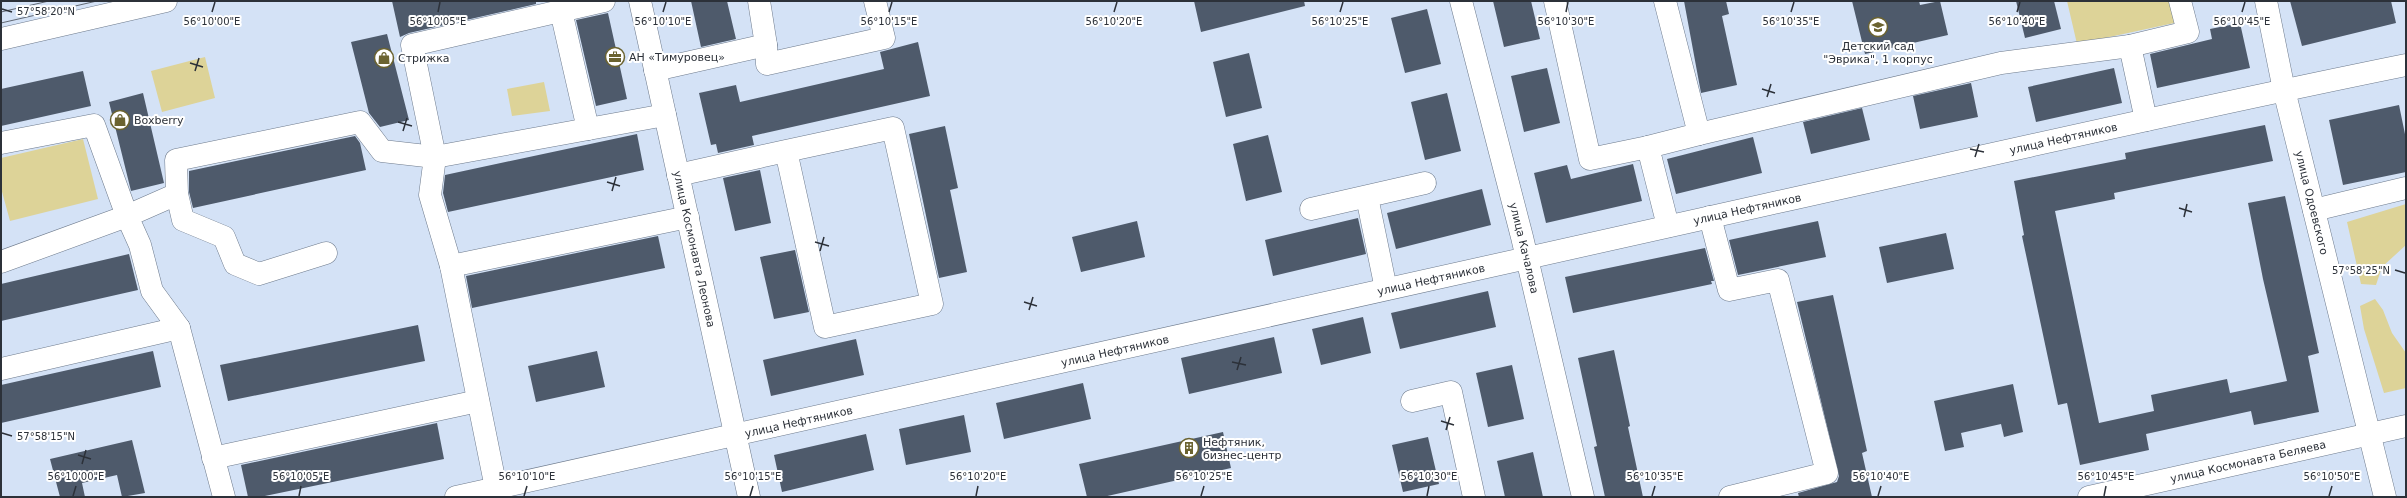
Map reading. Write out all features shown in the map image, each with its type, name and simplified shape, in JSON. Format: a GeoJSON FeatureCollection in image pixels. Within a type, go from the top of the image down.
{"type":"FeatureCollection","features":[{"type":"Feature","properties":{"kind":"street"},"geometry":{"type":"LineString","coordinates":[[1,39],[166,1]]}},
{"type":"Feature","properties":{"kind":"street"},"geometry":{"type":"LineString","coordinates":[[496,488],[452,266],[430,195],[435,157],[412,45],[604,1]]}},
{"type":"Feature","properties":{"kind":"street","name":"улица Космонавта Леонова"},"geometry":{"type":"LineString","coordinates":[[640,1],[749,497]]}},
{"type":"Feature","properties":{"kind":"street"},"geometry":{"type":"LineString","coordinates":[[759,1],[766,46],[767,64],[884,38],[875,1]]}},
{"type":"Feature","properties":{"kind":"street","name":"улица Качалова"},"geometry":{"type":"LineString","coordinates":[[1461,1],[1526,257],[1583,497]]}},
{"type":"Feature","properties":{"kind":"street"},"geometry":{"type":"LineString","coordinates":[[1555,1],[1590,159],[1648,147],[2001,63],[2130,46],[2188,32],[2180,1]]}},
{"type":"Feature","properties":{"kind":"street"},"geometry":{"type":"LineString","coordinates":[[1665,1],[1699,134]]}},
{"type":"Feature","properties":{"kind":"street","name":"улица Одоевского"},"geometry":{"type":"LineString","coordinates":[[2266,1],[2284,90],[2385,497]]}},
{"type":"Feature","properties":{"kind":"street"},"geometry":{"type":"LineString","coordinates":[[561,11],[588,129]]}},
{"type":"Feature","properties":{"kind":"street"},"geometry":{"type":"LineString","coordinates":[[655,70],[766,46]]}},
{"type":"Feature","properties":{"kind":"street"},"geometry":{"type":"LineString","coordinates":[[2130,46],[2146,120]]}},
{"type":"Feature","properties":{"kind":"street","name":"улица Нефтяников"},"geometry":{"type":"LineString","coordinates":[[456,497],[736,437],[1526,257],[2146,120],[2406,65]]}},
{"type":"Feature","properties":{"kind":"street"},"geometry":{"type":"LineString","coordinates":[[326,253],[259,274],[235,264],[224,237],[183,220],[177,194],[176,160],[360,122],[382,152],[435,157],[665,114]]}},
{"type":"Feature","properties":{"kind":"street"},"geometry":{"type":"LineString","coordinates":[[1,144],[94,125],[127,216],[140,245],[152,291],[179,328],[224,497]]}},
{"type":"Feature","properties":{"kind":"street"},"geometry":{"type":"LineString","coordinates":[[678,175],[786,151],[893,128],[932,304],[825,327],[786,151]]}},
{"type":"Feature","properties":{"kind":"street"},"geometry":{"type":"LineString","coordinates":[[1648,147],[1668,226]]}},
{"type":"Feature","properties":{"kind":"street"},"geometry":{"type":"LineString","coordinates":[[1311,209],[1425,183]]}},
{"type":"Feature","properties":{"kind":"street"},"geometry":{"type":"LineString","coordinates":[[2314,210],[2406,188]]}},
{"type":"Feature","properties":{"kind":"street"},"geometry":{"type":"LineString","coordinates":[[1,262],[127,216],[177,194]]}},
{"type":"Feature","properties":{"kind":"street"},"geometry":{"type":"LineString","coordinates":[[1366,197],[1386,289]]}},
{"type":"Feature","properties":{"kind":"street"},"geometry":{"type":"LineString","coordinates":[[452,266],[688,217]]}},
{"type":"Feature","properties":{"kind":"street"},"geometry":{"type":"LineString","coordinates":[[1710,217],[1728,290],[1778,280],[1827,473],[1730,497]]}},
{"type":"Feature","properties":{"kind":"street"},"geometry":{"type":"LineString","coordinates":[[1,369],[179,328]]}},
{"type":"Feature","properties":{"kind":"street"},"geometry":{"type":"LineString","coordinates":[[1412,401],[1451,392],[1474,497]]}},
{"type":"Feature","properties":{"kind":"street"},"geometry":{"type":"LineString","coordinates":[[214,458],[478,401]]}},
{"type":"Feature","properties":{"kind":"street","name":"улица Космонавта Беляева"},"geometry":{"type":"LineString","coordinates":[[2090,497],[2406,426]]}},
{"type":"Feature","properties":{"kind":"shaded area"},"geometry":{"type":"Polygon","coordinates":[[[2067,1],[2174,1],[2179,22],[2077,44],[2067,1]]]}},
{"type":"Feature","properties":{"kind":"shaded area"},"geometry":{"type":"Polygon","coordinates":[[[205,57],[215,98],[162,112],[151,71],[205,57]]]}},
{"type":"Feature","properties":{"kind":"shaded area"},"geometry":{"type":"Polygon","coordinates":[[[544,82],[550,111],[512,116],[507,89],[544,82]]]}},
{"type":"Feature","properties":{"kind":"shaded area"},"geometry":{"type":"Polygon","coordinates":[[[83,139],[98,199],[10,221],[1,188],[1,158],[83,139]]]}},
{"type":"Feature","properties":{"kind":"shaded area"},"geometry":{"type":"Polygon","coordinates":[[[2406,204],[2406,245],[2382,267],[2376,285],[2361,284],[2347,222],[2406,204]]]}},
{"type":"Feature","properties":{"kind":"shaded area"},"geometry":{"type":"Polygon","coordinates":[[[2375,299],[2383,310],[2392,333],[2406,353],[2406,388],[2384,393],[2364,329],[2360,306],[2375,299]]]}},
{"type":"Feature","properties":{"kind":"building"},"geometry":{"type":"Polygon","coordinates":[[[392,1],[536,1],[536,4],[409,33],[400,37],[392,1]]]}},
{"type":"Feature","properties":{"kind":"building"},"geometry":{"type":"Polygon","coordinates":[[[691,1],[727,1],[736,39],[701,47],[691,1]]]}},
{"type":"Feature","properties":{"kind":"building"},"geometry":{"type":"Polygon","coordinates":[[[1194,1],[1304,1],[1305,6],[1201,32],[1194,1]]]}},
{"type":"Feature","properties":{"kind":"building"},"geometry":{"type":"Polygon","coordinates":[[[1493,1],[1531,1],[1540,39],[1504,47],[1493,1]]]}},
{"type":"Feature","properties":{"kind":"building"},"geometry":{"type":"Polygon","coordinates":[[[1684,1],[1726,1],[1729,14],[1722,16],[1737,85],[1701,93],[1684,1]]]}},
{"type":"Feature","properties":{"kind":"building"},"geometry":{"type":"Polygon","coordinates":[[[1852,1],[1919,1],[1920,5],[1940,1],[1948,35],[1865,54],[1852,1]]]}},
{"type":"Feature","properties":{"kind":"building"},"geometry":{"type":"Polygon","coordinates":[[[2016,1],[2054,1],[2061,29],[2025,38],[2016,1]]]}},
{"type":"Feature","properties":{"kind":"building"},"geometry":{"type":"Polygon","coordinates":[[[2290,1],[2391,1],[2396,23],[2302,46],[2290,1]]]}},
{"type":"Feature","properties":{"kind":"building"},"geometry":{"type":"Polygon","coordinates":[[[1427,9],[1441,64],[1405,73],[1391,18],[1427,9]]]}},
{"type":"Feature","properties":{"kind":"building"},"geometry":{"type":"Polygon","coordinates":[[[608,13],[627,99],[596,106],[576,20],[608,13]]]}},
{"type":"Feature","properties":{"kind":"building"},"geometry":{"type":"Polygon","coordinates":[[[2240,23],[2250,68],[2157,88],[2150,54],[2212,39],[2210,29],[2240,23]]]}},
{"type":"Feature","properties":{"kind":"building"},"geometry":{"type":"Polygon","coordinates":[[[387,34],[409,120],[380,127],[369,113],[351,42],[387,34]]]}},
{"type":"Feature","properties":{"kind":"building"},"geometry":{"type":"Polygon","coordinates":[[[918,42],[930,96],[752,136],[754,145],[718,153],[716,144],[711,145],[699,93],[736,85],[740,102],[884,69],[880,52],[918,42]]]}},
{"type":"Feature","properties":{"kind":"building"},"geometry":{"type":"Polygon","coordinates":[[[1249,53],[1262,108],[1226,117],[1213,62],[1249,53]]]}},
{"type":"Feature","properties":{"kind":"building"},"geometry":{"type":"Polygon","coordinates":[[[1547,68],[1560,123],[1524,132],[1511,76],[1547,68]]]}},
{"type":"Feature","properties":{"kind":"building"},"geometry":{"type":"Polygon","coordinates":[[[2114,68],[2122,103],[2036,122],[2028,87],[2114,68]]]}},
{"type":"Feature","properties":{"kind":"building"},"geometry":{"type":"Polygon","coordinates":[[[83,71],[91,106],[1,126],[1,89],[83,71]]]}},
{"type":"Feature","properties":{"kind":"building"},"geometry":{"type":"Polygon","coordinates":[[[1971,83],[1978,117],[1920,129],[1913,96],[1971,83]]]}},
{"type":"Feature","properties":{"kind":"building"},"geometry":{"type":"Polygon","coordinates":[[[143,93],[164,183],[131,191],[109,102],[143,93]]]}},
{"type":"Feature","properties":{"kind":"building"},"geometry":{"type":"Polygon","coordinates":[[[1447,93],[1461,151],[1425,160],[1411,102],[1447,93]]]}},
{"type":"Feature","properties":{"kind":"building"},"geometry":{"type":"Polygon","coordinates":[[[2399,105],[2406,139],[2406,172],[2343,185],[2329,120],[2399,105]]]}},
{"type":"Feature","properties":{"kind":"building"},"geometry":{"type":"Polygon","coordinates":[[[1862,108],[1870,140],[1811,154],[1803,122],[1862,108]]]}},
{"type":"Feature","properties":{"kind":"building"},"geometry":{"type":"Polygon","coordinates":[[[2265,125],[2273,161],[2114,193],[2115,199],[2055,211],[2099,423],[2154,411],[2151,395],[2227,379],[2230,393],[2287,381],[2263,279],[2248,203],[2285,196],[2319,353],[2308,356],[2319,412],[2254,425],[2251,411],[2146,434],[2149,450],[2080,465],[2067,403],[2058,405],[2022,236],[2024,235],[2014,181],[2126,159],[2125,153],[2265,125]]]}},
{"type":"Feature","properties":{"kind":"building"},"geometry":{"type":"Polygon","coordinates":[[[945,126],[958,188],[950,190],[967,272],[939,278],[909,134],[945,126]]]}},
{"type":"Feature","properties":{"kind":"building"},"geometry":{"type":"Polygon","coordinates":[[[637,134],[644,170],[448,212],[443,193],[445,175],[637,134]]]}},
{"type":"Feature","properties":{"kind":"building"},"geometry":{"type":"Polygon","coordinates":[[[1268,135],[1282,192],[1246,201],[1233,144],[1268,135]]]}},
{"type":"Feature","properties":{"kind":"building"},"geometry":{"type":"Polygon","coordinates":[[[355,136],[360,143],[366,170],[193,208],[189,192],[189,171],[355,136]]]}},
{"type":"Feature","properties":{"kind":"building"},"geometry":{"type":"Polygon","coordinates":[[[1753,137],[1762,173],[1676,194],[1667,159],[1753,137]]]}},
{"type":"Feature","properties":{"kind":"building"},"geometry":{"type":"Polygon","coordinates":[[[1633,164],[1642,201],[1546,223],[1534,173],[1567,165],[1571,179],[1633,164]]]}},
{"type":"Feature","properties":{"kind":"building"},"geometry":{"type":"Polygon","coordinates":[[[760,170],[771,223],[735,231],[723,178],[760,170]]]}},
{"type":"Feature","properties":{"kind":"building"},"geometry":{"type":"Polygon","coordinates":[[[1482,189],[1491,225],[1396,249],[1387,213],[1482,189]]]}},
{"type":"Feature","properties":{"kind":"building"},"geometry":{"type":"Polygon","coordinates":[[[1358,218],[1366,254],[1273,276],[1265,240],[1358,218]]]}},
{"type":"Feature","properties":{"kind":"building"},"geometry":{"type":"Polygon","coordinates":[[[1137,221],[1145,257],[1081,272],[1072,237],[1137,221]]]}},
{"type":"Feature","properties":{"kind":"building"},"geometry":{"type":"Polygon","coordinates":[[[1818,221],[1826,257],[1738,275],[1729,240],[1818,221]]]}},
{"type":"Feature","properties":{"kind":"building"},"geometry":{"type":"Polygon","coordinates":[[[1946,233],[1954,269],[1887,283],[1879,247],[1946,233]]]}},
{"type":"Feature","properties":{"kind":"building"},"geometry":{"type":"Polygon","coordinates":[[[658,236],[665,268],[472,308],[466,276],[658,236]]]}},
{"type":"Feature","properties":{"kind":"building"},"geometry":{"type":"Polygon","coordinates":[[[1705,248],[1714,281],[1711,281],[1712,284],[1573,313],[1565,277],[1705,248]]]}},
{"type":"Feature","properties":{"kind":"building"},"geometry":{"type":"Polygon","coordinates":[[[795,250],[809,312],[774,319],[760,257],[795,250]]]}},
{"type":"Feature","properties":{"kind":"building"},"geometry":{"type":"Polygon","coordinates":[[[129,254],[138,290],[1,321],[1,284],[129,254]]]}},
{"type":"Feature","properties":{"kind":"building"},"geometry":{"type":"Polygon","coordinates":[[[1488,291],[1496,327],[1400,349],[1391,313],[1488,291]]]}},
{"type":"Feature","properties":{"kind":"building"},"geometry":{"type":"Polygon","coordinates":[[[1833,295],[1867,451],[1862,453],[1872,497],[1799,497],[1798,493],[1837,482],[1839,476],[1797,302],[1833,295]]]}},
{"type":"Feature","properties":{"kind":"building"},"geometry":{"type":"Polygon","coordinates":[[[1363,317],[1371,353],[1321,365],[1312,329],[1363,317]]]}},
{"type":"Feature","properties":{"kind":"building"},"geometry":{"type":"Polygon","coordinates":[[[418,325],[425,361],[228,401],[220,365],[418,325]]]}},
{"type":"Feature","properties":{"kind":"building"},"geometry":{"type":"Polygon","coordinates":[[[1274,337],[1282,373],[1189,394],[1181,358],[1274,337]]]}},
{"type":"Feature","properties":{"kind":"building"},"geometry":{"type":"Polygon","coordinates":[[[856,339],[864,375],[771,396],[763,360],[856,339]]]}},
{"type":"Feature","properties":{"kind":"building"},"geometry":{"type":"Polygon","coordinates":[[[1614,350],[1643,497],[1605,497],[1594,447],[1597,446],[1578,358],[1614,350]]]}},
{"type":"Feature","properties":{"kind":"building"},"geometry":{"type":"Polygon","coordinates":[[[153,351],[161,387],[1,423],[1,385],[153,351]]]}},
{"type":"Feature","properties":{"kind":"building"},"geometry":{"type":"Polygon","coordinates":[[[597,351],[605,387],[536,402],[528,366],[597,351]]]}},
{"type":"Feature","properties":{"kind":"building"},"geometry":{"type":"Polygon","coordinates":[[[1512,365],[1524,419],[1488,427],[1476,373],[1512,365]]]}},
{"type":"Feature","properties":{"kind":"building"},"geometry":{"type":"Polygon","coordinates":[[[1083,383],[1091,419],[1004,439],[996,403],[1083,383]]]}},
{"type":"Feature","properties":{"kind":"building"},"geometry":{"type":"Polygon","coordinates":[[[2013,384],[2023,432],[2004,437],[2001,424],[1961,433],[1964,447],[1945,451],[1934,401],[2013,384]]]}},
{"type":"Feature","properties":{"kind":"building"},"geometry":{"type":"Polygon","coordinates":[[[964,415],[971,452],[906,465],[899,429],[964,415]]]}},
{"type":"Feature","properties":{"kind":"building"},"geometry":{"type":"Polygon","coordinates":[[[437,423],[444,459],[260,497],[248,497],[241,465],[437,423]]]}},
{"type":"Feature","properties":{"kind":"building","name":"Нефтяник, бизнес-центр"},"geometry":{"type":"Polygon","coordinates":[[[1223,432],[1231,468],[1103,497],[1087,497],[1079,464],[1223,432]]]}},
{"type":"Feature","properties":{"kind":"building"},"geometry":{"type":"Polygon","coordinates":[[[866,434],[874,470],[782,492],[774,455],[866,434]]]}},
{"type":"Feature","properties":{"kind":"building"},"geometry":{"type":"Polygon","coordinates":[[[1428,437],[1439,484],[1403,492],[1392,445],[1428,437]]]}},
{"type":"Feature","properties":{"kind":"building"},"geometry":{"type":"Polygon","coordinates":[[[132,440],[145,493],[122,497],[117,475],[82,483],[85,497],[60,497],[50,459],[132,440]]]}},
{"type":"Feature","properties":{"kind":"building"},"geometry":{"type":"Polygon","coordinates":[[[1533,452],[1543,497],[1505,497],[1497,461],[1533,452]]]}},
{"type":"Feature","properties":{"kind":"tram line"},"geometry":{"type":"LineString","coordinates":[[1,12],[49,1]]}},
{"type":"Feature","properties":{"kind":"tram line"},"geometry":{"type":"LineString","coordinates":[[1,23],[97,1]]}},
{"type":"Feature","properties":{"kind":"place","name":"Детский сад \"Эврика\", 1 корпус"},"geometry":{"type":"Point","coordinates":[1878,27]}},
{"type":"Feature","properties":{"kind":"place","name":"АН «Тимуровец»"},"geometry":{"type":"Point","coordinates":[615,57]}},
{"type":"Feature","properties":{"kind":"place","name":"Стрижка"},"geometry":{"type":"Point","coordinates":[384,58]}},
{"type":"Feature","properties":{"kind":"place","name":"Boxberry"},"geometry":{"type":"Point","coordinates":[120,120]}},
{"type":"Feature","properties":{"kind":"place","name":"Нефтяник, бизнес-центр"},"geometry":{"type":"Point","coordinates":[1189,448]}}]}
